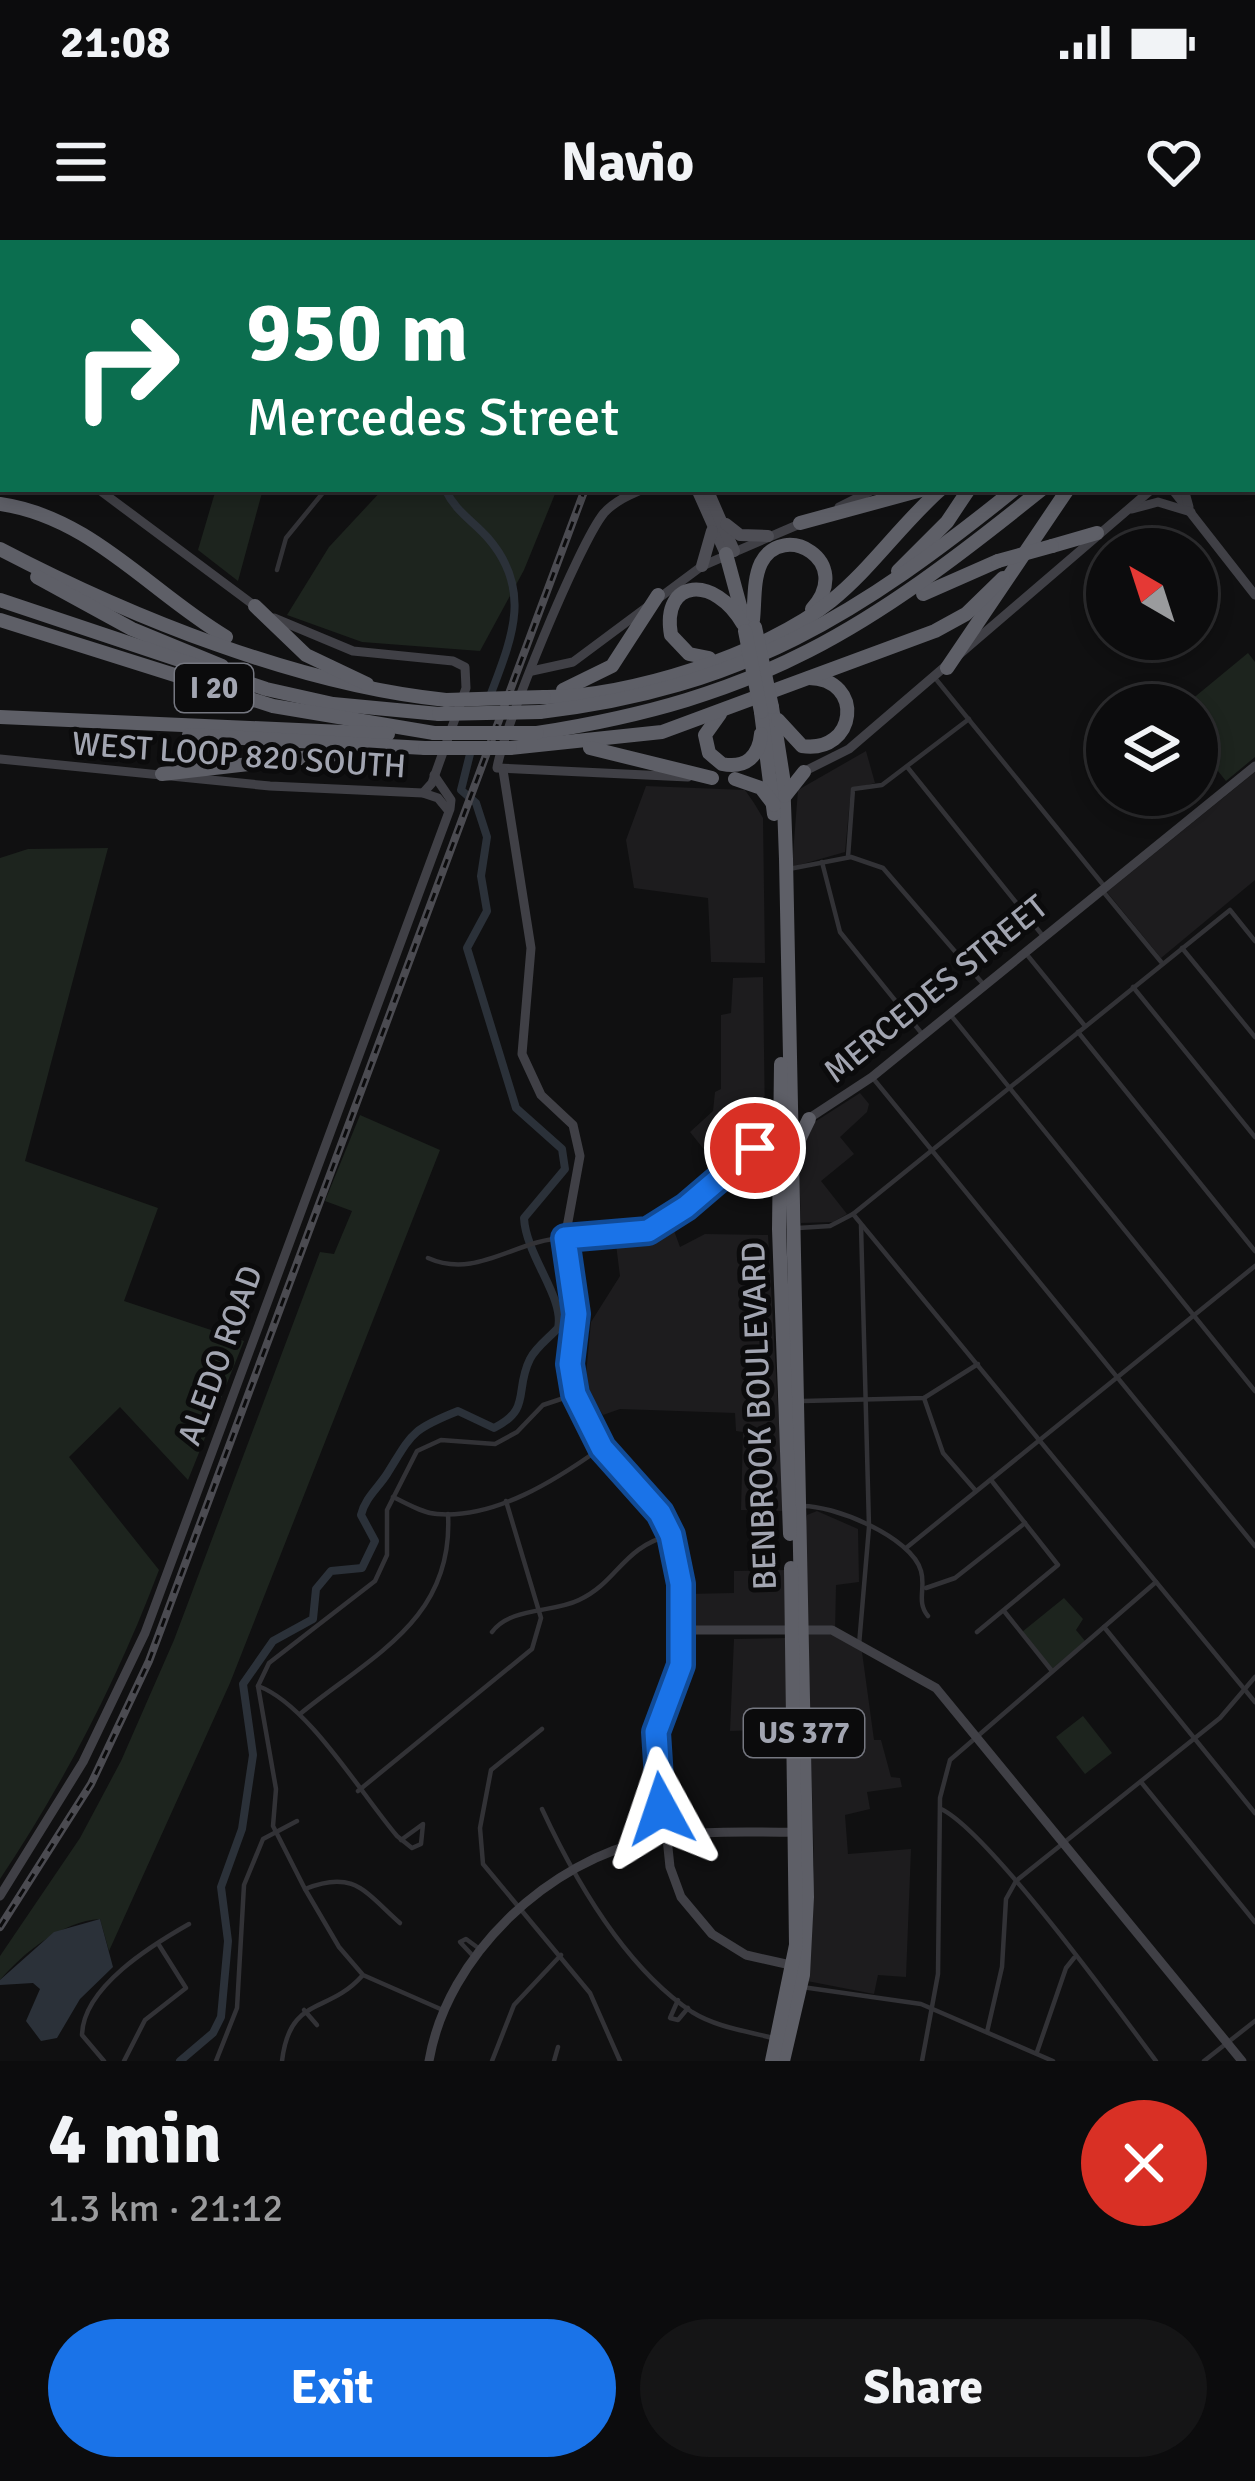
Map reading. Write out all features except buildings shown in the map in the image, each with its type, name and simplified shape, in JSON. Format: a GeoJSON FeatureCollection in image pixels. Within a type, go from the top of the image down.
{"type":"FeatureCollection","features":[{"type":"Feature","properties":{"kind":"highway"},"geometry":{"type":"LineString","coordinates":[[800,524],[914,492]]}},
{"type":"Feature","properties":{"kind":"highway"},"geometry":{"type":"LineString","coordinates":[[542,705],[720,658],[784,631],[834,599],[938,492]]}},
{"type":"Feature","properties":{"kind":"highway"},"geometry":{"type":"LineString","coordinates":[[809,634],[911,560],[967,492]]}},
{"type":"Feature","properties":{"kind":"highway","name":"I 20"},"geometry":{"type":"LineString","coordinates":[[0,600],[237,681],[347,703],[542,705],[692,682],[809,634],[899,581],[1011,492]]}},
{"type":"Feature","properties":{"kind":"highway","name":"I 20"},"geometry":{"type":"LineString","coordinates":[[0,620],[273,706],[434,733],[537,733],[678,706],[792,662],[891,606],[1038,492]]}},
{"type":"Feature","properties":{"kind":"highway"},"geometry":{"type":"LineString","coordinates":[[941,673],[1066,492]]}},
{"type":"Feature","properties":{"kind":"highway"},"geometry":{"type":"LineString","coordinates":[[0,504],[45,513],[85,534],[196,619],[256,655]]}},
{"type":"Feature","properties":{"kind":"highway"},"geometry":{"type":"LineString","coordinates":[[792,662],[861,631],[949,579],[1086,535]]}},
{"type":"Feature","properties":{"kind":"highway"},"geometry":{"type":"LineString","coordinates":[[749,626],[762,560],[775,548],[801,548],[823,564],[825,586],[810,611],[784,631]]}},
{"type":"Feature","properties":{"kind":"highway"},"geometry":{"type":"LineString","coordinates":[[0,552],[100,596],[337,685],[406,696]]}},
{"type":"Feature","properties":{"kind":"highway"},"geometry":{"type":"LineString","coordinates":[[0,552],[96,611],[173,648],[347,703]]}},
{"type":"Feature","properties":{"kind":"highway","name":"BENBROOK BOULEVARD"},"geometry":{"type":"LineString","coordinates":[[730,552],[767,711],[777,778],[800,1832],[807,1933],[783,2061]]}},
{"type":"Feature","properties":{"kind":"highway"},"geometry":{"type":"LineString","coordinates":[[0,717],[376,748],[549,746],[662,732],[935,631],[965,614],[1004,578]]}},
{"type":"Feature","properties":{"kind":"highway"},"geometry":{"type":"LineString","coordinates":[[720,658],[696,657],[676,644],[669,626],[677,600],[693,590],[711,590],[727,598],[749,626]]}},
{"type":"Feature","properties":{"kind":"highway"},"geometry":{"type":"LineString","coordinates":[[542,705],[612,666],[658,595]]}},
{"type":"Feature","properties":{"kind":"highway"},"geometry":{"type":"LineString","coordinates":[[255,606],[319,664],[443,707]]}},
{"type":"Feature","properties":{"kind":"highway"},"geometry":{"type":"LineString","coordinates":[[767,711],[802,746],[826,746],[837,739],[849,710],[843,692],[825,680],[798,679]]}},
{"type":"Feature","properties":{"kind":"highway"},"geometry":{"type":"LineString","coordinates":[[730,706],[705,735],[709,752],[722,764],[742,765],[752,758],[759,748],[767,711]]}},
{"type":"Feature","properties":{"kind":"highway"},"geometry":{"type":"LineString","coordinates":[[41,722],[434,733]]}},
{"type":"Feature","properties":{"kind":"highway"},"geometry":{"type":"LineString","coordinates":[[549,746],[611,752],[712,778]]}},
{"type":"Feature","properties":{"kind":"highway"},"geometry":{"type":"LineString","coordinates":[[162,774],[376,748]]}},
{"type":"Feature","properties":{"kind":"highway"},"geometry":{"type":"LineString","coordinates":[[735,779],[761,788],[778,809],[804,772]]}},
{"type":"Feature","properties":{"kind":"highway","name":"BENBROOK BOULEVARD"},"geometry":{"type":"LineString","coordinates":[[778,809],[785,870],[782,957]]}},
{"type":"Feature","properties":{"kind":"highway"},"geometry":{"type":"LineString","coordinates":[[785,1106],[811,1118],[784,1161],[756,1148],[785,1106]]}},
{"type":"Feature","properties":{"kind":"highway","name":"BENBROOK BOULEVARD"},"geometry":{"type":"LineString","coordinates":[[784,1161],[793,1228],[789,1402],[799,1507],[796,1632]]}},
{"type":"Feature","properties":{"kind":"highway","name":"BENBROOK BOULEVARD"},"geometry":{"type":"LineString","coordinates":[[772,2061],[796,1987],[800,1832]]}},
{"type":"Feature","properties":{"kind":"main road","name":"BENBROOK BOULEVARD"},"geometry":{"type":"LineString","coordinates":[[699,492],[730,552]]}},
{"type":"Feature","properties":{"kind":"main road","name":"BENBROOK BOULEVARD"},"geometry":{"type":"LineString","coordinates":[[708,492],[713,514]]}},
{"type":"Feature","properties":{"kind":"main road"},"geometry":{"type":"LineString","coordinates":[[713,514],[734,533],[768,536]]}},
{"type":"Feature","properties":{"kind":"main road"},"geometry":{"type":"LineString","coordinates":[[702,566],[712,540],[713,514]]}},
{"type":"Feature","properties":{"kind":"street","name":"WEST LOOP 820 SOUTH"},"geometry":{"type":"LineString","coordinates":[[0,759],[422,794],[434,776],[466,688],[465,667],[454,661],[339,647],[255,606],[102,492]]}},
{"type":"Feature","properties":{"kind":"street"},"geometry":{"type":"LineString","coordinates":[[277,570],[286,538],[316,492]]}},
{"type":"Feature","properties":{"kind":"street"},"geometry":{"type":"LineString","coordinates":[[636,492],[619,500],[599,520],[532,671],[500,769],[531,948],[522,1054],[541,1094],[573,1125],[580,1156],[565,1238],[576,1314],[570,1364],[575,1394],[602,1448],[647,1496],[671,1535],[682,1588],[678,1677],[656,1732],[663,1837],[677,1890],[699,1922],[736,1951],[795,1966]]}},
{"type":"Feature","properties":{"kind":"street"},"geometry":{"type":"LineString","coordinates":[[532,671],[573,662],[702,566],[869,492]]}},
{"type":"Feature","properties":{"kind":"street"},"geometry":{"type":"LineString","coordinates":[[1102,528],[1148,492]]}},
{"type":"Feature","properties":{"kind":"street"},"geometry":{"type":"LineString","coordinates":[[1174,492],[1255,595]]}},
{"type":"Feature","properties":{"kind":"street"},"geometry":{"type":"LineString","coordinates":[[1185,492],[1191,512]]}},
{"type":"Feature","properties":{"kind":"street"},"geometry":{"type":"LineString","coordinates":[[1122,513],[1158,502],[1191,512]]}},
{"type":"Feature","properties":{"kind":"street"},"geometry":{"type":"LineString","coordinates":[[500,769],[735,779],[804,772],[849,749],[1086,542]]}},
{"type":"Feature","properties":{"kind":"street"},"geometry":{"type":"LineString","coordinates":[[941,673],[969,719],[1162,963]]}},
{"type":"Feature","properties":{"kind":"street"},"geometry":{"type":"LineString","coordinates":[[848,857],[853,790],[882,785],[969,719]]}},
{"type":"Feature","properties":{"kind":"street","name":"MERCEDES STREET"},"geometry":{"type":"LineString","coordinates":[[565,1238],[648,1231],[686,1207],[756,1148],[872,1077],[1255,766]]}},
{"type":"Feature","properties":{"kind":"street"},"geometry":{"type":"LineString","coordinates":[[908,768],[1043,936]]}},
{"type":"Feature","properties":{"kind":"street"},"geometry":{"type":"LineString","coordinates":[[434,776],[451,800],[448,814]]}},
{"type":"Feature","properties":{"kind":"street"},"geometry":{"type":"LineString","coordinates":[[422,794],[444,802],[448,814]]}},
{"type":"Feature","properties":{"kind":"street","name":"ALEDO ROAD"},"geometry":{"type":"LineString","coordinates":[[0,1896],[83,1762],[145,1633],[448,814]]}},
{"type":"Feature","properties":{"kind":"street"},"geometry":{"type":"LineString","coordinates":[[785,870],[848,857],[872,862],[892,877],[984,985]]}},
{"type":"Feature","properties":{"kind":"street"},"geometry":{"type":"LineString","coordinates":[[822,862],[840,932],[923,1035]]}},
{"type":"Feature","properties":{"kind":"street"},"geometry":{"type":"LineString","coordinates":[[793,1228],[830,1226],[853,1214],[1230,910],[1255,941]]}},
{"type":"Feature","properties":{"kind":"street"},"geometry":{"type":"LineString","coordinates":[[1182,948],[1255,1036]]}},
{"type":"Feature","properties":{"kind":"street"},"geometry":{"type":"LineString","coordinates":[[1024,952],[1085,1026]]}},
{"type":"Feature","properties":{"kind":"street"},"geometry":{"type":"LineString","coordinates":[[1132,987],[1255,1137]]}},
{"type":"Feature","properties":{"kind":"street"},"geometry":{"type":"LineString","coordinates":[[949,1013],[1255,1390]]}},
{"type":"Feature","properties":{"kind":"street"},"geometry":{"type":"LineString","coordinates":[[1078,1032],[1255,1251]]}},
{"type":"Feature","properties":{"kind":"street"},"geometry":{"type":"LineString","coordinates":[[872,1077],[1255,1546]]}},
{"type":"Feature","properties":{"kind":"street"},"geometry":{"type":"LineString","coordinates":[[853,1214],[1255,1702]]}},
{"type":"Feature","properties":{"kind":"street"},"geometry":{"type":"LineString","coordinates":[[859,1645],[868,1527],[861,1225]]}},
{"type":"Feature","properties":{"kind":"street"},"geometry":{"type":"LineString","coordinates":[[428,1258],[457,1267],[545,1238],[565,1238]]}},
{"type":"Feature","properties":{"kind":"street"},"geometry":{"type":"LineString","coordinates":[[906,1548],[1255,1266]]}},
{"type":"Feature","properties":{"kind":"street"},"geometry":{"type":"LineString","coordinates":[[789,1402],[924,1398],[978,1364]]}},
{"type":"Feature","properties":{"kind":"street"},"geometry":{"type":"LineString","coordinates":[[445,2011],[363,1975],[339,1947],[305,1889],[276,1832],[276,1789],[258,1686],[269,1663],[375,1580],[387,1555],[385,1523],[407,1462],[430,1443],[455,1439],[495,1444],[517,1432],[543,1405],[575,1394]]}},
{"type":"Feature","properties":{"kind":"street"},"geometry":{"type":"LineString","coordinates":[[924,1398],[943,1453],[976,1492]]}},
{"type":"Feature","properties":{"kind":"street"},"geometry":{"type":"LineString","coordinates":[[393,1497],[429,1514],[506,1501],[554,1481],[602,1448]]}},
{"type":"Feature","properties":{"kind":"street"},"geometry":{"type":"LineString","coordinates":[[977,1632],[1058,1565],[991,1480]]}},
{"type":"Feature","properties":{"kind":"street"},"geometry":{"type":"LineString","coordinates":[[358,1790],[478,1688],[525,1658],[538,1635],[539,1611],[506,1501]]}},
{"type":"Feature","properties":{"kind":"street"},"geometry":{"type":"LineString","coordinates":[[799,1507],[833,1508],[906,1548],[918,1564],[921,1606],[928,1616]]}},
{"type":"Feature","properties":{"kind":"street"},"geometry":{"type":"LineString","coordinates":[[299,1715],[426,1609],[449,1545],[448,1514]]}},
{"type":"Feature","properties":{"kind":"street"},"geometry":{"type":"LineString","coordinates":[[923,1588],[955,1578],[1025,1523]]}},
{"type":"Feature","properties":{"kind":"street"},"geometry":{"type":"LineString","coordinates":[[492,1631],[502,1620],[584,1598],[635,1548],[671,1535]]}},
{"type":"Feature","properties":{"kind":"street"},"geometry":{"type":"LineString","coordinates":[[922,2061],[933,2008],[942,1910],[941,1809],[950,1760],[1157,1581]]}},
{"type":"Feature","properties":{"kind":"street"},"geometry":{"type":"LineString","coordinates":[[1004,1611],[1052,1671]]}},
{"type":"Feature","properties":{"kind":"street"},"geometry":{"type":"LineString","coordinates":[[1105,1627],[1255,1813]]}},
{"type":"Feature","properties":{"kind":"street"},"geometry":{"type":"LineString","coordinates":[[682,1630],[832,1630],[936,1688],[978,1733],[1242,2061]]}},
{"type":"Feature","properties":{"kind":"street"},"geometry":{"type":"LineString","coordinates":[[987,2032],[1002,1967],[1006,1899],[1015,1883],[1195,1739],[1242,1697],[1255,1677]]}},
{"type":"Feature","properties":{"kind":"street"},"geometry":{"type":"LineString","coordinates":[[258,1686],[286,1699],[401,1840]]}},
{"type":"Feature","properties":{"kind":"street"},"geometry":{"type":"LineString","coordinates":[[542,1729],[493,1767],[481,1818],[483,1864],[590,1993],[620,2061]]}},
{"type":"Feature","properties":{"kind":"street"},"geometry":{"type":"LineString","coordinates":[[1141,1782],[1255,1922]]}},
{"type":"Feature","properties":{"kind":"street"},"geometry":{"type":"LineString","coordinates":[[542,1809],[573,1869],[616,1932],[678,2000],[718,2024],[778,2039]]}},
{"type":"Feature","properties":{"kind":"street"},"geometry":{"type":"LineString","coordinates":[[941,1809],[962,1820],[1156,2061]]}},
{"type":"Feature","properties":{"kind":"street"},"geometry":{"type":"LineString","coordinates":[[216,2061],[237,2008],[244,1885],[258,1847],[297,1821]]}},
{"type":"Feature","properties":{"kind":"street"},"geometry":{"type":"LineString","coordinates":[[429,2061],[445,2011],[478,1954],[521,1910],[573,1869],[615,1849],[663,1837],[800,1832]]}},
{"type":"Feature","properties":{"kind":"street"},"geometry":{"type":"LineString","coordinates":[[305,1889],[329,1880],[348,1881],[400,1923]]}},
{"type":"Feature","properties":{"kind":"street"},"geometry":{"type":"LineString","coordinates":[[104,2061],[82,2035],[102,1991],[189,1924]]}},
{"type":"Feature","properties":{"kind":"street"},"geometry":{"type":"LineString","coordinates":[[124,2061],[145,2020],[186,1988],[159,1945]]}},
{"type":"Feature","properties":{"kind":"street"},"geometry":{"type":"LineString","coordinates":[[492,2061],[514,2005],[560,1955]]}},
{"type":"Feature","properties":{"kind":"street"},"geometry":{"type":"LineString","coordinates":[[1036,2054],[1066,1968],[1075,1958]]}},
{"type":"Feature","properties":{"kind":"street"},"geometry":{"type":"LineString","coordinates":[[282,2061],[286,2034],[304,2010],[341,1994],[363,1975]]}},
{"type":"Feature","properties":{"kind":"street"},"geometry":{"type":"LineString","coordinates":[[796,1987],[933,2008],[1053,2061]]}},
{"type":"Feature","properties":{"kind":"street"},"geometry":{"type":"LineString","coordinates":[[678,2000],[670,2018],[678,2020],[688,2008]]}},
{"type":"Feature","properties":{"kind":"street"},"geometry":{"type":"LineString","coordinates":[[304,2010],[317,2025]]}},
{"type":"Feature","properties":{"kind":"street"},"geometry":{"type":"LineString","coordinates":[[1204,2061],[1255,2021]]}},
{"type":"Feature","properties":{"kind":"street"},"geometry":{"type":"LineString","coordinates":[[554,2061],[558,2048]]}},
{"type":"Feature","properties":{"kind":"shaded area"},"geometry":{"type":"Polygon","coordinates":[[[215,492],[262,492],[238,581],[198,550],[215,492]]]}},
{"type":"Feature","properties":{"kind":"shaded area"},"geometry":{"type":"Polygon","coordinates":[[[380,492],[556,492],[524,570],[480,651],[362,642],[287,615],[329,547],[380,492]]]}},
{"type":"Feature","properties":{"kind":"shaded area"},"geometry":{"type":"Polygon","coordinates":[[[1248,653],[1255,662],[1255,757],[1226,781],[1218,771],[1218,684],[1210,684],[1248,653]]]}},
{"type":"Feature","properties":{"kind":"shaded area"},"geometry":{"type":"Polygon","coordinates":[[[866,751],[875,783],[851,789],[845,852],[792,867],[798,790],[866,751]]]}},
{"type":"Feature","properties":{"kind":"shaded area"},"geometry":{"type":"Polygon","coordinates":[[[1255,772],[1255,880],[1161,958],[1107,892],[1201,816],[1218,816],[1218,802],[1255,772]]]}},
{"type":"Feature","properties":{"kind":"shaded area"},"geometry":{"type":"Polygon","coordinates":[[[646,786],[745,790],[754,803],[763,818],[765,963],[711,962],[708,898],[634,888],[626,840],[646,786]]]}},
{"type":"Feature","properties":{"kind":"shaded area"},"geometry":{"type":"Polygon","coordinates":[[[108,848],[25,1161],[158,1208],[124,1301],[244,1341],[188,1480],[120,1407],[69,1457],[159,1570],[88,1729],[0,1879],[0,858],[28,849],[108,848]]]}},
{"type":"Feature","properties":{"kind":"shaded area"},"geometry":{"type":"Polygon","coordinates":[[[763,977],[765,1122],[718,1167],[690,1132],[713,1111],[715,1092],[721,1089],[721,1015],[731,1013],[733,978],[763,977]]]}},
{"type":"Feature","properties":{"kind":"shaded area"},"geometry":{"type":"Polygon","coordinates":[[[860,1093],[869,1104],[867,1112],[840,1137],[854,1154],[821,1181],[847,1214],[833,1222],[801,1223],[798,1140],[810,1125],[860,1093]]]}},
{"type":"Feature","properties":{"kind":"shaded area"},"geometry":{"type":"Polygon","coordinates":[[[360,1115],[440,1150],[230,1683],[109,1951],[100,1919],[86,1921],[45,1940],[0,1980],[0,1956],[80,1838],[121,1761],[174,1640],[320,1252],[334,1254],[352,1211],[325,1201],[360,1115]]]}},
{"type":"Feature","properties":{"kind":"shaded area"},"geometry":{"type":"Polygon","coordinates":[[[672,1225],[680,1247],[705,1234],[768,1235],[784,1511],[741,1510],[743,1432],[736,1431],[735,1413],[620,1409],[603,1415],[585,1385],[591,1322],[620,1276],[616,1244],[672,1225]]]}},
{"type":"Feature","properties":{"kind":"shaded area"},"geometry":{"type":"Polygon","coordinates":[[[817,1511],[858,1529],[859,1582],[836,1585],[835,1634],[862,1652],[874,1740],[881,1740],[891,1777],[900,1778],[902,1787],[867,1792],[870,1809],[845,1815],[848,1854],[911,1849],[906,1977],[878,1975],[874,1994],[807,1981],[814,1865],[805,1527],[807,1515],[817,1511]]]}},
{"type":"Feature","properties":{"kind":"shaded area"},"geometry":{"type":"Polygon","coordinates":[[[785,1570],[785,1628],[690,1626],[686,1594],[734,1593],[734,1571],[785,1570]]]}},
{"type":"Feature","properties":{"kind":"shaded area"},"geometry":{"type":"Polygon","coordinates":[[[1064,1598],[1083,1619],[1076,1630],[1085,1641],[1052,1669],[1022,1632],[1064,1598]]]}},
{"type":"Feature","properties":{"kind":"shaded area"},"geometry":{"type":"Polygon","coordinates":[[[786,1638],[789,1729],[730,1731],[734,1639],[786,1638]]]}},
{"type":"Feature","properties":{"kind":"shaded area"},"geometry":{"type":"Polygon","coordinates":[[[1083,1716],[1112,1753],[1085,1774],[1056,1737],[1083,1716]]]}},
{"type":"Feature","properties":{"kind":"shaded area"},"geometry":{"type":"Polygon","coordinates":[[[100,1919],[113,1967],[80,1999],[57,2038],[41,2041],[26,2021],[40,1989],[33,1983],[0,1985],[0,1980],[54,1932],[100,1919]]]}},
{"type":"Feature","properties":{"kind":"waterway"},"geometry":{"type":"LineString","coordinates":[[447,492],[488,538],[510,576],[514,596],[511,634],[490,696]]}},
{"type":"Feature","properties":{"kind":"waterway"},"geometry":{"type":"LineString","coordinates":[[180,2061],[213,2033],[221,2017],[228,1941],[221,1887],[242,1829],[253,1755],[243,1684],[273,1641],[313,1619],[316,1589],[331,1571],[362,1568],[375,1541],[361,1515],[363,1509],[414,1435],[458,1411],[494,1428],[506,1421],[518,1406],[530,1359],[558,1328],[556,1304],[524,1218],[565,1169],[562,1149],[516,1108],[467,948],[487,911],[481,876],[487,837],[476,803],[461,790],[471,750]]}},
{"type":"Feature","properties":{"kind":"railway"},"geometry":{"type":"LineString","coordinates":[[0,1927],[91,1784],[149,1661],[584,492]]}},
{"type":"Feature","properties":{"kind":"route"},"geometry":{"type":"LineString","coordinates":[[661,1809],[656,1732],[681,1665],[681,1584],[671,1535],[660,1513],[602,1448],[575,1394],[570,1364],[576,1314],[565,1238],[648,1231],[686,1207],[755,1148]]}}]}
